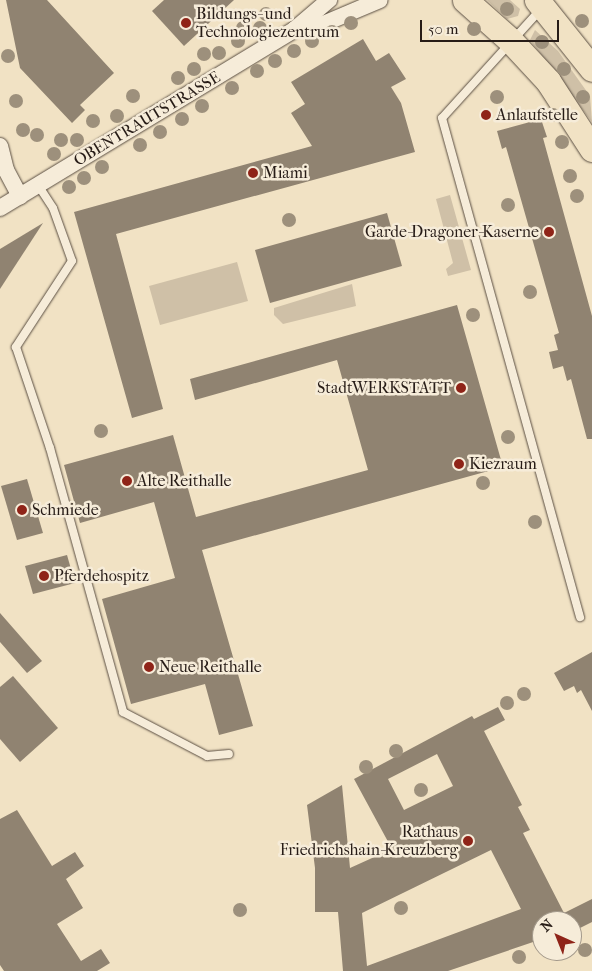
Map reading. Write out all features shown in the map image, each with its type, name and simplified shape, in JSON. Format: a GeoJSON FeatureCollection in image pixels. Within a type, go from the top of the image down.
{"type":"FeatureCollection","features":[{"type":"Feature","properties":{"kind":"main road"},"geometry":{"type":"LineString","coordinates":[[465,0],[510,40],[559,94],[592,149]]}},
{"type":"Feature","properties":{"kind":"main road"},"geometry":{"type":"LineString","coordinates":[[540,3],[592,69]]}},
{"type":"Feature","properties":{"kind":"street","name":"OBENTRAUTSTRASSE"},"geometry":{"type":"LineString","coordinates":[[0,208],[295,29],[328,0]]}},
{"type":"Feature","properties":{"kind":"street","name":"OBENTRAUTSTRASSE"},"geometry":{"type":"LineString","coordinates":[[295,29],[316,27],[380,0]]}},
{"type":"Feature","properties":{"kind":"street"},"geometry":{"type":"LineString","coordinates":[[0,146],[6,170],[20,196]]}},
{"type":"Feature","properties":{"kind":"lane"},"geometry":{"type":"LineString","coordinates":[[540,3],[442,118],[580,617]]}},
{"type":"Feature","properties":{"kind":"lane"},"geometry":{"type":"LineString","coordinates":[[38,185],[53,208],[72,261],[16,347],[50,448],[123,712],[207,756],[229,754]]}},
{"type":"Feature","properties":{"kind":"shaded area"},"geometry":{"type":"Polygon","coordinates":[[[487,0],[510,0],[520,9],[518,16],[507,19],[487,0]]]}},
{"type":"Feature","properties":{"kind":"shaded area"},"geometry":{"type":"Polygon","coordinates":[[[535,30],[558,51],[590,96],[592,122],[530,40],[535,30]]]}},
{"type":"Feature","properties":{"kind":"shaded area"},"geometry":{"type":"Polygon","coordinates":[[[450,195],[471,270],[448,276],[446,269],[453,263],[436,199],[450,195]]]}},
{"type":"Feature","properties":{"kind":"shaded area"},"geometry":{"type":"Polygon","coordinates":[[[237,262],[248,301],[160,325],[149,286],[237,262]]]}},
{"type":"Feature","properties":{"kind":"shaded area"},"geometry":{"type":"Polygon","coordinates":[[[352,284],[356,306],[283,324],[274,315],[274,308],[352,284]]]}},
{"type":"Feature","properties":{"kind":"building"},"geometry":{"type":"Polygon","coordinates":[[[6,0],[47,0],[114,73],[80,105],[85,110],[72,123],[20,68],[6,0]]]}},
{"type":"Feature","properties":{"kind":"building","name":"Bildungs- und Technologiezentrum"},"geometry":{"type":"Polygon","coordinates":[[[164,0],[234,0],[184,46],[152,11],[164,0]]]}},
{"type":"Feature","properties":{"kind":"building"},"geometry":{"type":"Polygon","coordinates":[[[363,39],[376,61],[389,53],[406,79],[391,87],[401,103],[415,152],[116,234],[163,409],[132,418],[74,212],[312,146],[291,113],[305,104],[291,82],[363,39]]]}},
{"type":"Feature","properties":{"kind":"building","name":"Garde-Dragoner-Kaserne"},"geometry":{"type":"Polygon","coordinates":[[[541,119],[547,137],[543,138],[592,316],[592,439],[587,439],[571,379],[567,381],[563,366],[553,369],[549,352],[558,350],[554,335],[559,333],[506,147],[502,149],[497,131],[541,119]]]}},
{"type":"Feature","properties":{"kind":"building"},"geometry":{"type":"Polygon","coordinates":[[[387,213],[402,266],[270,303],[255,250],[387,213]]]}},
{"type":"Feature","properties":{"kind":"building"},"geometry":{"type":"Polygon","coordinates":[[[43,223],[0,289],[0,249],[43,223]]]}},
{"type":"Feature","properties":{"kind":"building"},"geometry":{"type":"Polygon","coordinates":[[[457,305],[503,467],[202,550],[253,726],[219,735],[205,684],[131,704],[102,599],[175,578],[154,502],[80,523],[64,465],[173,435],[196,517],[368,470],[337,360],[195,400],[190,379],[457,305]]]}},
{"type":"Feature","properties":{"kind":"building","name":"Schmiede"},"geometry":{"type":"Polygon","coordinates":[[[27,479],[43,533],[17,540],[1,486],[27,479]]]}},
{"type":"Feature","properties":{"kind":"building","name":"Pferdehospitz"},"geometry":{"type":"Polygon","coordinates":[[[67,555],[75,583],[33,594],[25,566],[67,555]]]}},
{"type":"Feature","properties":{"kind":"building"},"geometry":{"type":"Polygon","coordinates":[[[0,613],[42,661],[27,673],[0,642],[0,613]]]}},
{"type":"Feature","properties":{"kind":"building"},"geometry":{"type":"Polygon","coordinates":[[[592,652],[592,711],[581,690],[577,693],[574,686],[564,691],[554,673],[592,652]]]}},
{"type":"Feature","properties":{"kind":"building"},"geometry":{"type":"Polygon","coordinates":[[[13,676],[58,728],[20,762],[0,739],[0,687],[13,676]]]}},
{"type":"Feature","properties":{"kind":"building","name":"Rathaus Friedrichshain-Kreuzberg"},"geometry":{"type":"Polygon","coordinates":[[[498,707],[505,720],[484,731],[522,805],[518,807],[530,830],[523,833],[563,911],[532,911],[532,942],[448,971],[343,971],[338,912],[315,912],[315,868],[307,805],[342,785],[350,868],[392,849],[354,779],[472,716],[474,719],[498,707]],[[437,754],[388,779],[404,810],[453,786],[437,754]],[[491,850],[362,913],[367,966],[521,909],[491,850]]]}},
{"type":"Feature","properties":{"kind":"building"},"geometry":{"type":"Polygon","coordinates":[[[17,810],[52,866],[75,852],[84,866],[66,879],[83,908],[57,924],[81,961],[101,949],[110,963],[97,971],[4,971],[0,965],[0,819],[17,810]]]}},
{"type":"Feature","properties":{"kind":"building","name":"Rathaus Friedrichshain-Kreuzberg"},"geometry":{"type":"Polygon","coordinates":[[[592,899],[592,922],[582,927],[582,911],[568,911],[592,899]]]}},
{"type":"Feature","properties":{"kind":"place","name":"Bildungs- und Technologiezentrum"},"geometry":{"type":"Point","coordinates":[186,23]}},
{"type":"Feature","properties":{"kind":"place","name":"Anlaufstelle"},"geometry":{"type":"Point","coordinates":[486,115]}},
{"type":"Feature","properties":{"kind":"place","name":"Miami"},"geometry":{"type":"Point","coordinates":[253,173]}},
{"type":"Feature","properties":{"kind":"place","name":"Garde-Dragoner-Kaserne"},"geometry":{"type":"Point","coordinates":[549,232]}},
{"type":"Feature","properties":{"kind":"place","name":"StadtWERKSTATT"},"geometry":{"type":"Point","coordinates":[461,388]}},
{"type":"Feature","properties":{"kind":"place","name":"Kiezraum"},"geometry":{"type":"Point","coordinates":[459,464]}},
{"type":"Feature","properties":{"kind":"place","name":"Alte Reithalle"},"geometry":{"type":"Point","coordinates":[127,481]}},
{"type":"Feature","properties":{"kind":"place","name":"Schmiede"},"geometry":{"type":"Point","coordinates":[22,510]}},
{"type":"Feature","properties":{"kind":"place","name":"Pferdehospitz"},"geometry":{"type":"Point","coordinates":[44,576]}},
{"type":"Feature","properties":{"kind":"place","name":"Neue Reithalle"},"geometry":{"type":"Point","coordinates":[149,667]}},
{"type":"Feature","properties":{"kind":"place","name":"Rathaus Friedrichshain-Kreuzberg"},"geometry":{"type":"Point","coordinates":[468,841]}}]}
